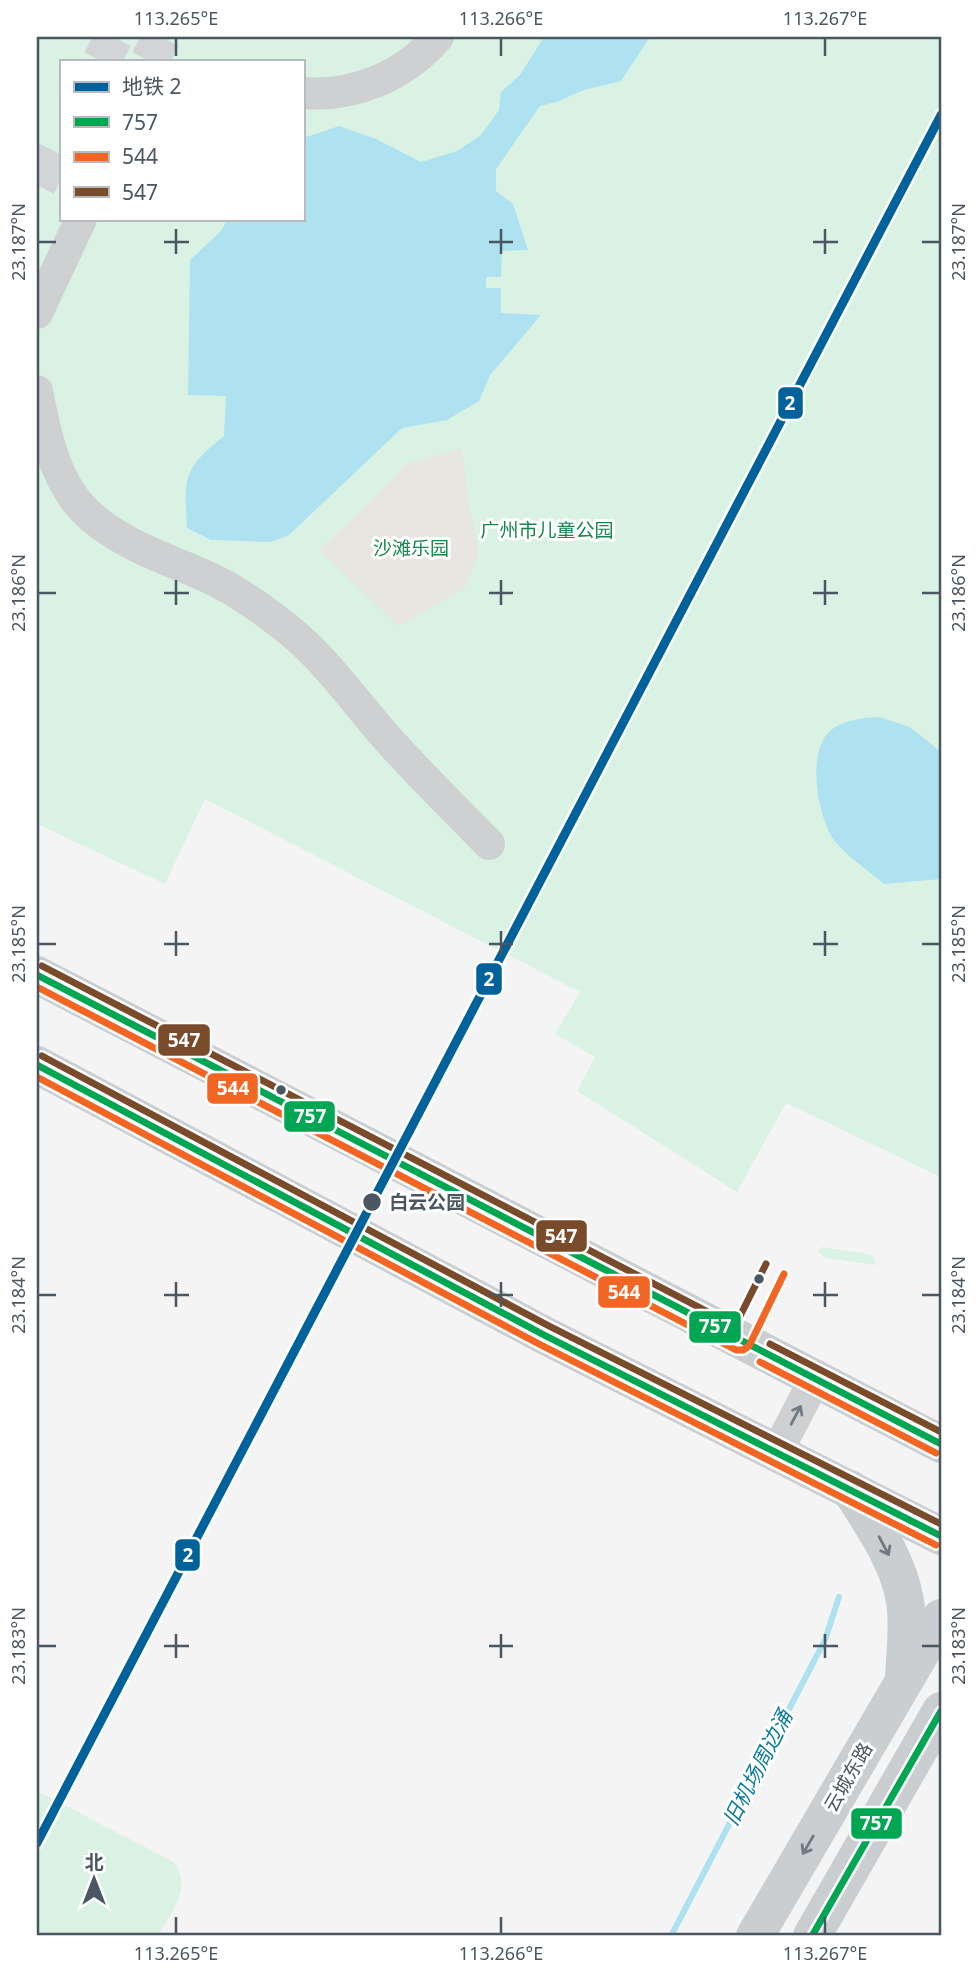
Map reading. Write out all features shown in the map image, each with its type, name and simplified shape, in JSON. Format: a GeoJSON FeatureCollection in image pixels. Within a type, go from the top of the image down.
{"type":"FeatureCollection","features":[{"type":"Feature","properties":{"kind":"main road"},"geometry":{"type":"LineString","coordinates":[[37,975],[815,1379],[924,1426],[941,1444]]}},
{"type":"Feature","properties":{"kind":"main road"},"geometry":{"type":"LineString","coordinates":[[37,1065],[544,1335],[941,1536]]}},
{"type":"Feature","properties":{"kind":"main road"},"geometry":{"type":"LineString","coordinates":[[849,1488],[884,1545],[900,1579],[906,1623],[904,1681]]}},
{"type":"Feature","properties":{"kind":"main road","name":"云城东路"},"geometry":{"type":"LineString","coordinates":[[755,1936],[941,1618]]}},
{"type":"Feature","properties":{"kind":"main road"},"geometry":{"type":"LineString","coordinates":[[812,1936],[941,1711]]}},
{"type":"Feature","properties":{"kind":"main road"},"geometry":{"type":"LineString","coordinates":[[841,1788],[883,1812]]}},
{"type":"Feature","properties":{"kind":"street"},"geometry":{"type":"LineString","coordinates":[[304,93],[349,90],[376,82],[401,70],[422,55],[438,37]]}},
{"type":"Feature","properties":{"kind":"street"},"geometry":{"type":"LineString","coordinates":[[37,313],[81,220]]}},
{"type":"Feature","properties":{"kind":"street"},"geometry":{"type":"LineString","coordinates":[[37,391],[58,469],[69,492],[82,508],[98,523],[121,538],[220,584],[279,622],[341,680],[394,747],[489,844]]}},
{"type":"Feature","properties":{"kind":"street"},"geometry":{"type":"LineString","coordinates":[[777,1452],[815,1379]]}},
{"type":"Feature","properties":{"kind":"green space","name":"广州市儿童公园"},"geometry":{"type":"Polygon","coordinates":[[[37,37],[941,37],[941,1177],[786,1103],[737,1192],[577,1091],[595,1057],[555,1034],[580,992],[205,799],[165,884],[37,824],[37,37]]]}},
{"type":"Feature","properties":{"kind":"green space"},"geometry":{"type":"Polygon","coordinates":[[[822,1247],[869,1254],[876,1265],[826,1258],[817,1251],[822,1247]]]}},
{"type":"Feature","properties":{"kind":"green space"},"geometry":{"type":"Polygon","coordinates":[[[37,1791],[174,1862],[179,1872],[181,1891],[158,1936],[37,1936],[37,1791]]]}},
{"type":"Feature","properties":{"kind":"sand","name":"沙滩乐园"},"geometry":{"type":"Polygon","coordinates":[[[462,448],[479,554],[465,588],[399,626],[319,550],[406,464],[462,448]]]}},
{"type":"Feature","properties":{"kind":"water"},"geometry":{"type":"Polygon","coordinates":[[[544,37],[650,37],[621,81],[584,90],[540,106],[496,169],[496,191],[513,204],[528,250],[502,251],[501,277],[486,277],[486,288],[501,288],[501,313],[541,315],[490,375],[479,401],[447,420],[402,428],[288,536],[269,542],[211,540],[187,528],[186,497],[189,475],[200,457],[224,436],[226,396],[188,395],[190,260],[221,231],[227,220],[304,220],[304,138],[339,126],[376,139],[421,162],[457,151],[481,135],[499,110],[501,92],[520,75],[544,37]]]}},
{"type":"Feature","properties":{"kind":"water"},"geometry":{"type":"Polygon","coordinates":[[[879,717],[910,727],[941,752],[941,879],[884,884],[841,848],[827,827],[819,800],[816,770],[822,743],[828,733],[845,722],[879,717]]]}},
{"type":"Feature","properties":{"kind":"waterway","name":"旧机场周边涌"},"geometry":{"type":"LineString","coordinates":[[671,1936],[825,1640],[839,1597]]}},
{"type":"Feature","properties":{"kind":"tunnel"},"geometry":{"type":"LineString","coordinates":[[102,60],[114,37]]}},
{"type":"Feature","properties":{"kind":"tunnel"},"geometry":{"type":"LineString","coordinates":[[150,60],[162,37]]}},
{"type":"Feature","properties":{"kind":"tunnel"},"geometry":{"type":"LineString","coordinates":[[37,185],[60,140]]}},
{"type":"Feature","properties":{"kind":"metro line","name":"2"},"geometry":{"type":"LineString","coordinates":[[37,1843],[941,115]]}},
{"type":"Feature","properties":{"kind":"transit line","name":"547"},"geometry":{"type":"LineString","coordinates":[[42,966],[735,1326],[766,1264]]}},
{"type":"Feature","properties":{"kind":"transit line","name":"757"},"geometry":{"type":"LineString","coordinates":[[37,975],[941,1444]]}},
{"type":"Feature","properties":{"kind":"transit line","name":"544"},"geometry":{"type":"LineString","coordinates":[[37,987],[736,1350],[749,1346],[784,1274]]}},
{"type":"Feature","properties":{"kind":"transit line","name":"547"},"geometry":{"type":"LineString","coordinates":[[42,1056],[549,1326],[941,1524]]}},
{"type":"Feature","properties":{"kind":"transit line","name":"757"},"geometry":{"type":"LineString","coordinates":[[37,1065],[544,1335],[941,1536]]}},
{"type":"Feature","properties":{"kind":"transit line","name":"544"},"geometry":{"type":"LineString","coordinates":[[37,1077],[539,1344],[936,1545]]}},
{"type":"Feature","properties":{"kind":"transit line","name":"547"},"geometry":{"type":"LineString","coordinates":[[770,1344],[941,1432]]}},
{"type":"Feature","properties":{"kind":"transit line","name":"544"},"geometry":{"type":"LineString","coordinates":[[760,1362],[936,1453]]}},
{"type":"Feature","properties":{"kind":"transit line","name":"757"},"geometry":{"type":"LineString","coordinates":[[812,1936],[941,1711]]}},
{"type":"Feature","properties":{"kind":"place","name":"白云公园"},"geometry":{"type":"Point","coordinates":[372,1202]}}]}
